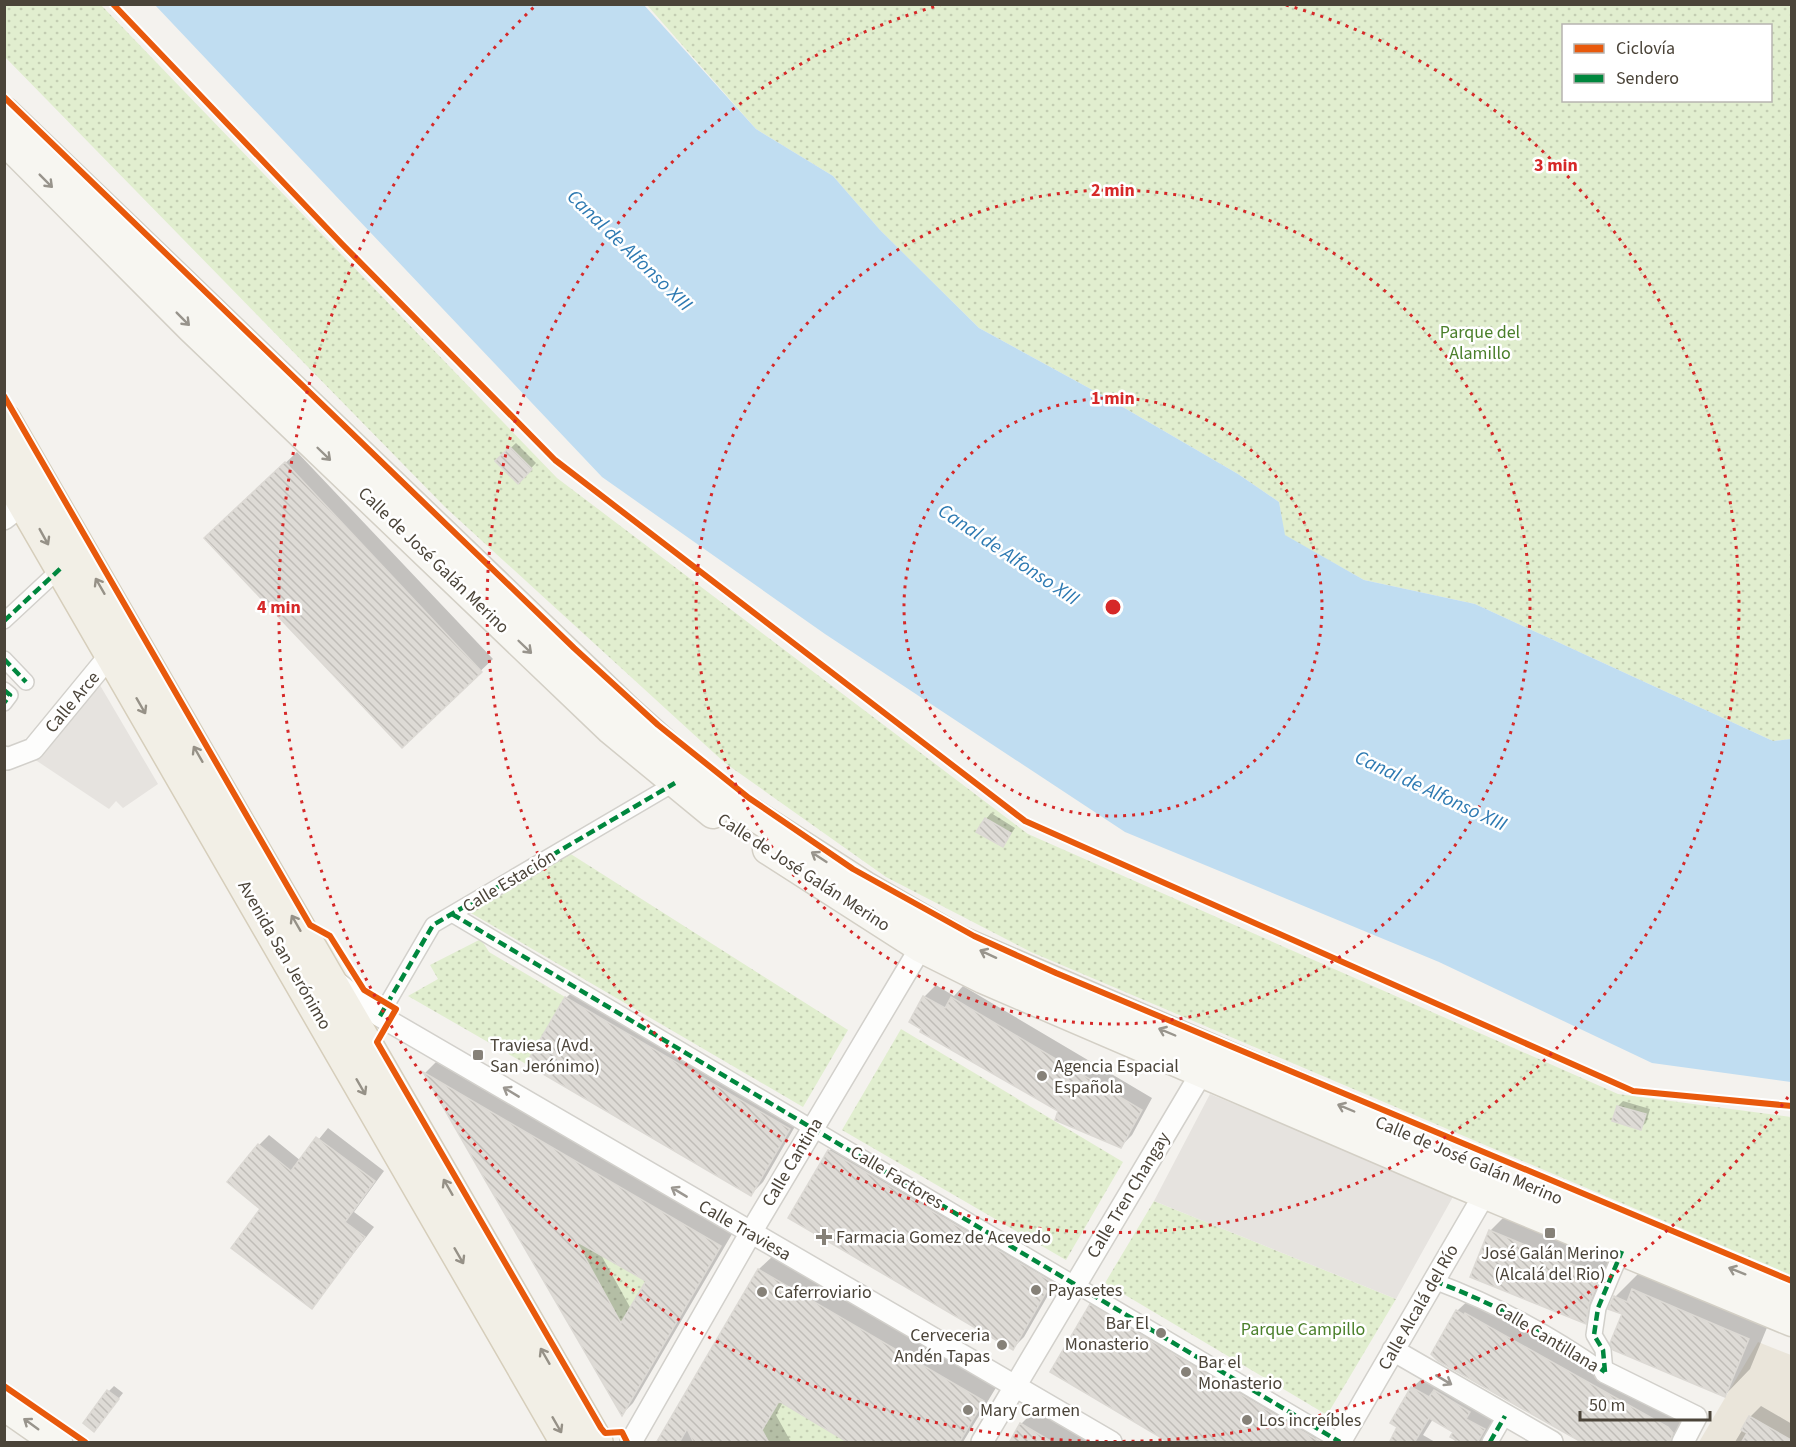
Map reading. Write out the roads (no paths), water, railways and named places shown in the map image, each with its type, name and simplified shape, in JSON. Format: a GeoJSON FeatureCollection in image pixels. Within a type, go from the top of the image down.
{"type":"FeatureCollection","features":[{"type":"Feature","properties":{"kind":"main road","name":"Calle de José Galán Merino"},"geometry":{"type":"LineString","coordinates":[[4,112],[627,710],[715,790],[867,888],[959,941],[1491,1182],[1622,1251],[1791,1321]]}},
{"type":"Feature","properties":{"kind":"main road","name":"Calle de José Galán Merino"},"geometry":{"type":"LineString","coordinates":[[4,140],[192,328],[604,723],[703,806],[921,947],[983,978],[1202,1072],[1791,1294]]}},
{"type":"Feature","properties":{"kind":"main road","name":"Avenida San Jerónimo"},"geometry":{"type":"LineString","coordinates":[[4,420],[596,1443]]}},
{"type":"Feature","properties":{"kind":"main road","name":"Avenida San Jerónimo"},"geometry":{"type":"LineString","coordinates":[[4,468],[15,511],[62,568],[111,654],[356,1027],[567,1443]]}},
{"type":"Feature","properties":{"kind":"main road"},"geometry":{"type":"LineString","coordinates":[[4,1405],[57,1443]]}},
{"type":"Feature","properties":{"kind":"street"},"geometry":{"type":"LineString","coordinates":[[4,621],[62,568]]}},
{"type":"Feature","properties":{"kind":"street","name":"Calle Arce"},"geometry":{"type":"LineString","coordinates":[[4,757],[7,759],[33,749],[111,654]]}},
{"type":"Feature","properties":{"kind":"street"},"geometry":{"type":"LineString","coordinates":[[8,669],[26,682]]}},
{"type":"Feature","properties":{"kind":"street"},"geometry":{"type":"LineString","coordinates":[[4,690],[10,695],[4,703]]}},
{"type":"Feature","properties":{"kind":"street","name":"Calle Estación"},"geometry":{"type":"LineString","coordinates":[[356,1027],[434,925],[675,783]]}},
{"type":"Feature","properties":{"kind":"street","name":"Calle Factores"},"geometry":{"type":"LineString","coordinates":[[452,914],[1340,1443]]}},
{"type":"Feature","properties":{"kind":"street","name":"Calle Cantina"},"geometry":{"type":"LineString","coordinates":[[631,1443],[812,1127],[921,947]]}},
{"type":"Feature","properties":{"kind":"street","name":"Calle Traviesa"},"geometry":{"type":"LineString","coordinates":[[356,1027],[750,1234],[1111,1443]]}},
{"type":"Feature","properties":{"kind":"street","name":"Calle Tren Changay"},"geometry":{"type":"LineString","coordinates":[[982,1443],[1202,1072]]}},
{"type":"Feature","properties":{"kind":"street","name":"Calle Alcalá del Río"},"geometry":{"type":"LineString","coordinates":[[1340,1443],[1491,1182]]}},
{"type":"Feature","properties":{"kind":"street"},"geometry":{"type":"LineString","coordinates":[[1605,1372],[1603,1350],[1594,1335],[1598,1308],[1622,1251]]}},
{"type":"Feature","properties":{"kind":"street","name":"Calle Cantillana"},"geometry":{"type":"LineString","coordinates":[[1434,1281],[1519,1317],[1605,1372],[1696,1417],[1683,1443]]}},
{"type":"Feature","properties":{"kind":"street"},"geometry":{"type":"LineString","coordinates":[[1393,1350],[1552,1443]]}},
{"type":"Feature","properties":{"kind":"street"},"geometry":{"type":"LineString","coordinates":[[1490,1443],[1505,1416]]}},
{"type":"Feature","properties":{"kind":"water","name":"Canal de Alfonso XIII"},"geometry":{"type":"Polygon","coordinates":[[[155,5],[644,5],[756,129],[833,176],[880,230],[979,328],[1109,399],[1238,474],[1279,502],[1285,535],[1364,580],[1475,604],[1773,741],[1791,739],[1791,1082],[1652,1063],[1439,962],[1125,832],[825,634],[602,477],[155,5]]]}},
{"type":"Feature","properties":{"kind":"place","name":"Traviesa (Avd. San Jerónimo)"},"geometry":{"type":"Point","coordinates":[478,1055]}},
{"type":"Feature","properties":{"kind":"place","name":"Agencia Espacial Española"},"geometry":{"type":"Point","coordinates":[1042,1076]}},
{"type":"Feature","properties":{"kind":"place","name":"José Galán Merino (Alcalá del Rio)"},"geometry":{"type":"Point","coordinates":[1550,1233]}},
{"type":"Feature","properties":{"kind":"place","name":"Farmacia Gomez de Acevedo"},"geometry":{"type":"Point","coordinates":[824,1237]}},
{"type":"Feature","properties":{"kind":"place","name":"Payasetes"},"geometry":{"type":"Point","coordinates":[1036,1290]}},
{"type":"Feature","properties":{"kind":"place","name":"Caferroviario"},"geometry":{"type":"Point","coordinates":[762,1292]}},
{"type":"Feature","properties":{"kind":"place","name":"Bar El Monasterio"},"geometry":{"type":"Point","coordinates":[1161,1333]}},
{"type":"Feature","properties":{"kind":"place","name":"Cerveceria Andén Tapas"},"geometry":{"type":"Point","coordinates":[1002,1345]}},
{"type":"Feature","properties":{"kind":"place","name":"Bar el Monasterio"},"geometry":{"type":"Point","coordinates":[1186,1372]}},
{"type":"Feature","properties":{"kind":"place","name":"Mary Carmen"},"geometry":{"type":"Point","coordinates":[968,1410]}},
{"type":"Feature","properties":{"kind":"place","name":"Los increíbles"},"geometry":{"type":"Point","coordinates":[1247,1420]}},
{"type":"Feature","properties":{"kind":"park label","name":"Parque del Alamillo"},"geometry":{"type":"Point","coordinates":[1480,342]}},
{"type":"Feature","properties":{"kind":"park label","name":"Parque Campillo"},"geometry":{"type":"Point","coordinates":[1303,1329]}}]}
